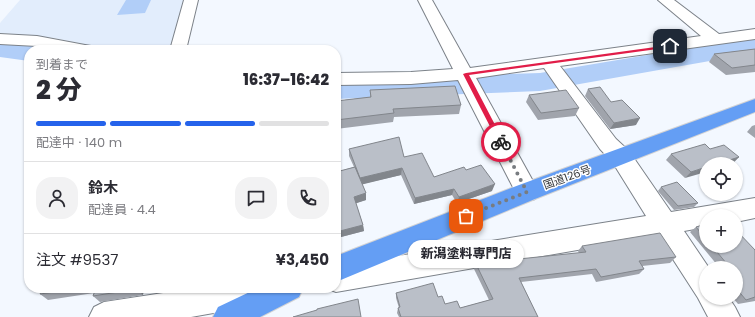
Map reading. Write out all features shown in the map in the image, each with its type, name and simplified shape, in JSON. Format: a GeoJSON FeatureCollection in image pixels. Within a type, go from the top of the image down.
{"type":"FeatureCollection","features":[{"type":"Feature","properties":{"kind":"highway","name":"国道126号"},"geometry":{"type":"LineString","coordinates":[[341,267],[527,192],[755,105]]}},
{"type":"Feature","properties":{"kind":"highway"},"geometry":{"type":"LineString","coordinates":[[228,317],[278,293]]}},
{"type":"Feature","properties":{"kind":"street"},"geometry":{"type":"LineString","coordinates":[[179,45],[191,0]]}},
{"type":"Feature","properties":{"kind":"street"},"geometry":{"type":"LineString","coordinates":[[425,0],[466,74],[527,192]]}},
{"type":"Feature","properties":{"kind":"street"},"geometry":{"type":"LineString","coordinates":[[665,0],[716,40]]}},
{"type":"Feature","properties":{"kind":"street"},"geometry":{"type":"LineString","coordinates":[[341,79],[411,78],[466,74],[755,34]]}},
{"type":"Feature","properties":{"kind":"street"},"geometry":{"type":"LineString","coordinates":[[0,39],[37,41],[58,45]]}},
{"type":"Feature","properties":{"kind":"street"},"geometry":{"type":"LineString","coordinates":[[549,63],[608,144],[621,157],[699,277]]}},
{"type":"Feature","properties":{"kind":"street"},"geometry":{"type":"LineString","coordinates":[[743,210],[755,208]]}},
{"type":"Feature","properties":{"kind":"street"},"geometry":{"type":"LineString","coordinates":[[341,278],[699,218]]}},
{"type":"Feature","properties":{"kind":"street"},"geometry":{"type":"LineString","coordinates":[[104,317],[251,293]]}},
{"type":"Feature","properties":{"kind":"street"},"geometry":{"type":"LineString","coordinates":[[717,305],[725,317]]}},
{"type":"Feature","properties":{"kind":"shaded area"},"geometry":{"type":"Polygon","coordinates":[[[20,0],[186,0],[173,45],[86,45],[54,38],[0,33],[0,23],[20,0]]]}},
{"type":"Feature","properties":{"kind":"water"},"geometry":{"type":"Polygon","coordinates":[[[126,0],[151,0],[145,13],[117,15],[126,0]]]}},
{"type":"Feature","properties":{"kind":"building"},"geometry":{"type":"Polygon","coordinates":[[[755,49],[755,65],[732,68],[714,54],[755,49]]]}},
{"type":"Feature","properties":{"kind":"building"},"geometry":{"type":"Polygon","coordinates":[[[455,86],[461,105],[393,109],[394,113],[341,119],[341,100],[371,97],[370,90],[455,86]]]}},
{"type":"Feature","properties":{"kind":"building"},"geometry":{"type":"Polygon","coordinates":[[[600,87],[611,102],[622,100],[640,118],[614,123],[588,89],[600,87]]]}},
{"type":"Feature","properties":{"kind":"building"},"geometry":{"type":"Polygon","coordinates":[[[566,90],[579,108],[541,113],[529,95],[566,90]]]}},
{"type":"Feature","properties":{"kind":"building"},"geometry":{"type":"Polygon","coordinates":[[[399,137],[404,157],[422,153],[434,177],[464,167],[466,170],[481,165],[495,184],[459,197],[454,189],[415,198],[402,168],[360,178],[349,149],[399,137]]]}},
{"type":"Feature","properties":{"kind":"building"},"geometry":{"type":"Polygon","coordinates":[[[705,144],[710,149],[724,145],[739,157],[699,157],[699,169],[691,172],[671,154],[705,144]]]}},
{"type":"Feature","properties":{"kind":"building"},"geometry":{"type":"Polygon","coordinates":[[[355,167],[366,193],[354,197],[363,225],[341,231],[341,171],[355,167]]]}},
{"type":"Feature","properties":{"kind":"building"},"geometry":{"type":"Polygon","coordinates":[[[677,182],[698,203],[678,206],[661,187],[677,182]]]}},
{"type":"Feature","properties":{"kind":"building"},"geometry":{"type":"Polygon","coordinates":[[[660,233],[676,257],[639,261],[644,269],[601,277],[596,269],[519,278],[538,317],[401,317],[398,308],[400,307],[396,293],[433,283],[438,297],[442,296],[445,304],[457,301],[460,308],[493,299],[476,264],[508,259],[586,252],[582,246],[660,233]]]}},
{"type":"Feature","properties":{"kind":"building"},"geometry":{"type":"Polygon","coordinates":[[[743,237],[755,250],[755,297],[746,300],[743,296],[743,261],[724,261],[718,253],[743,253],[743,237]]]}},
{"type":"Feature","properties":{"kind":"building"},"geometry":{"type":"Polygon","coordinates":[[[94,293],[112,293],[93,296],[94,293]]]}},
{"type":"Feature","properties":{"kind":"building"},"geometry":{"type":"Polygon","coordinates":[[[358,299],[361,317],[293,317],[317,309],[358,299]]]}},
{"type":"Feature","properties":{"kind":"waterway"},"geometry":{"type":"LineString","coordinates":[[341,89],[540,82],[755,45]]}},
{"type":"Feature","properties":{"kind":"waterway"},"geometry":{"type":"LineString","coordinates":[[0,49],[24,52]]}},
{"type":"Feature","properties":{"kind":"way so far"},"geometry":{"type":"LineString","coordinates":[[466,216],[527,192],[501,142]]}},
{"type":"Feature","properties":{"kind":"place","name":"新潟塗料専門店"},"geometry":{"type":"Point","coordinates":[466,216]}},
{"type":"Feature","properties":{"kind":"route"},"geometry":{"type":"LineString","coordinates":[[501,142],[466,74],[670,46]]}}]}
